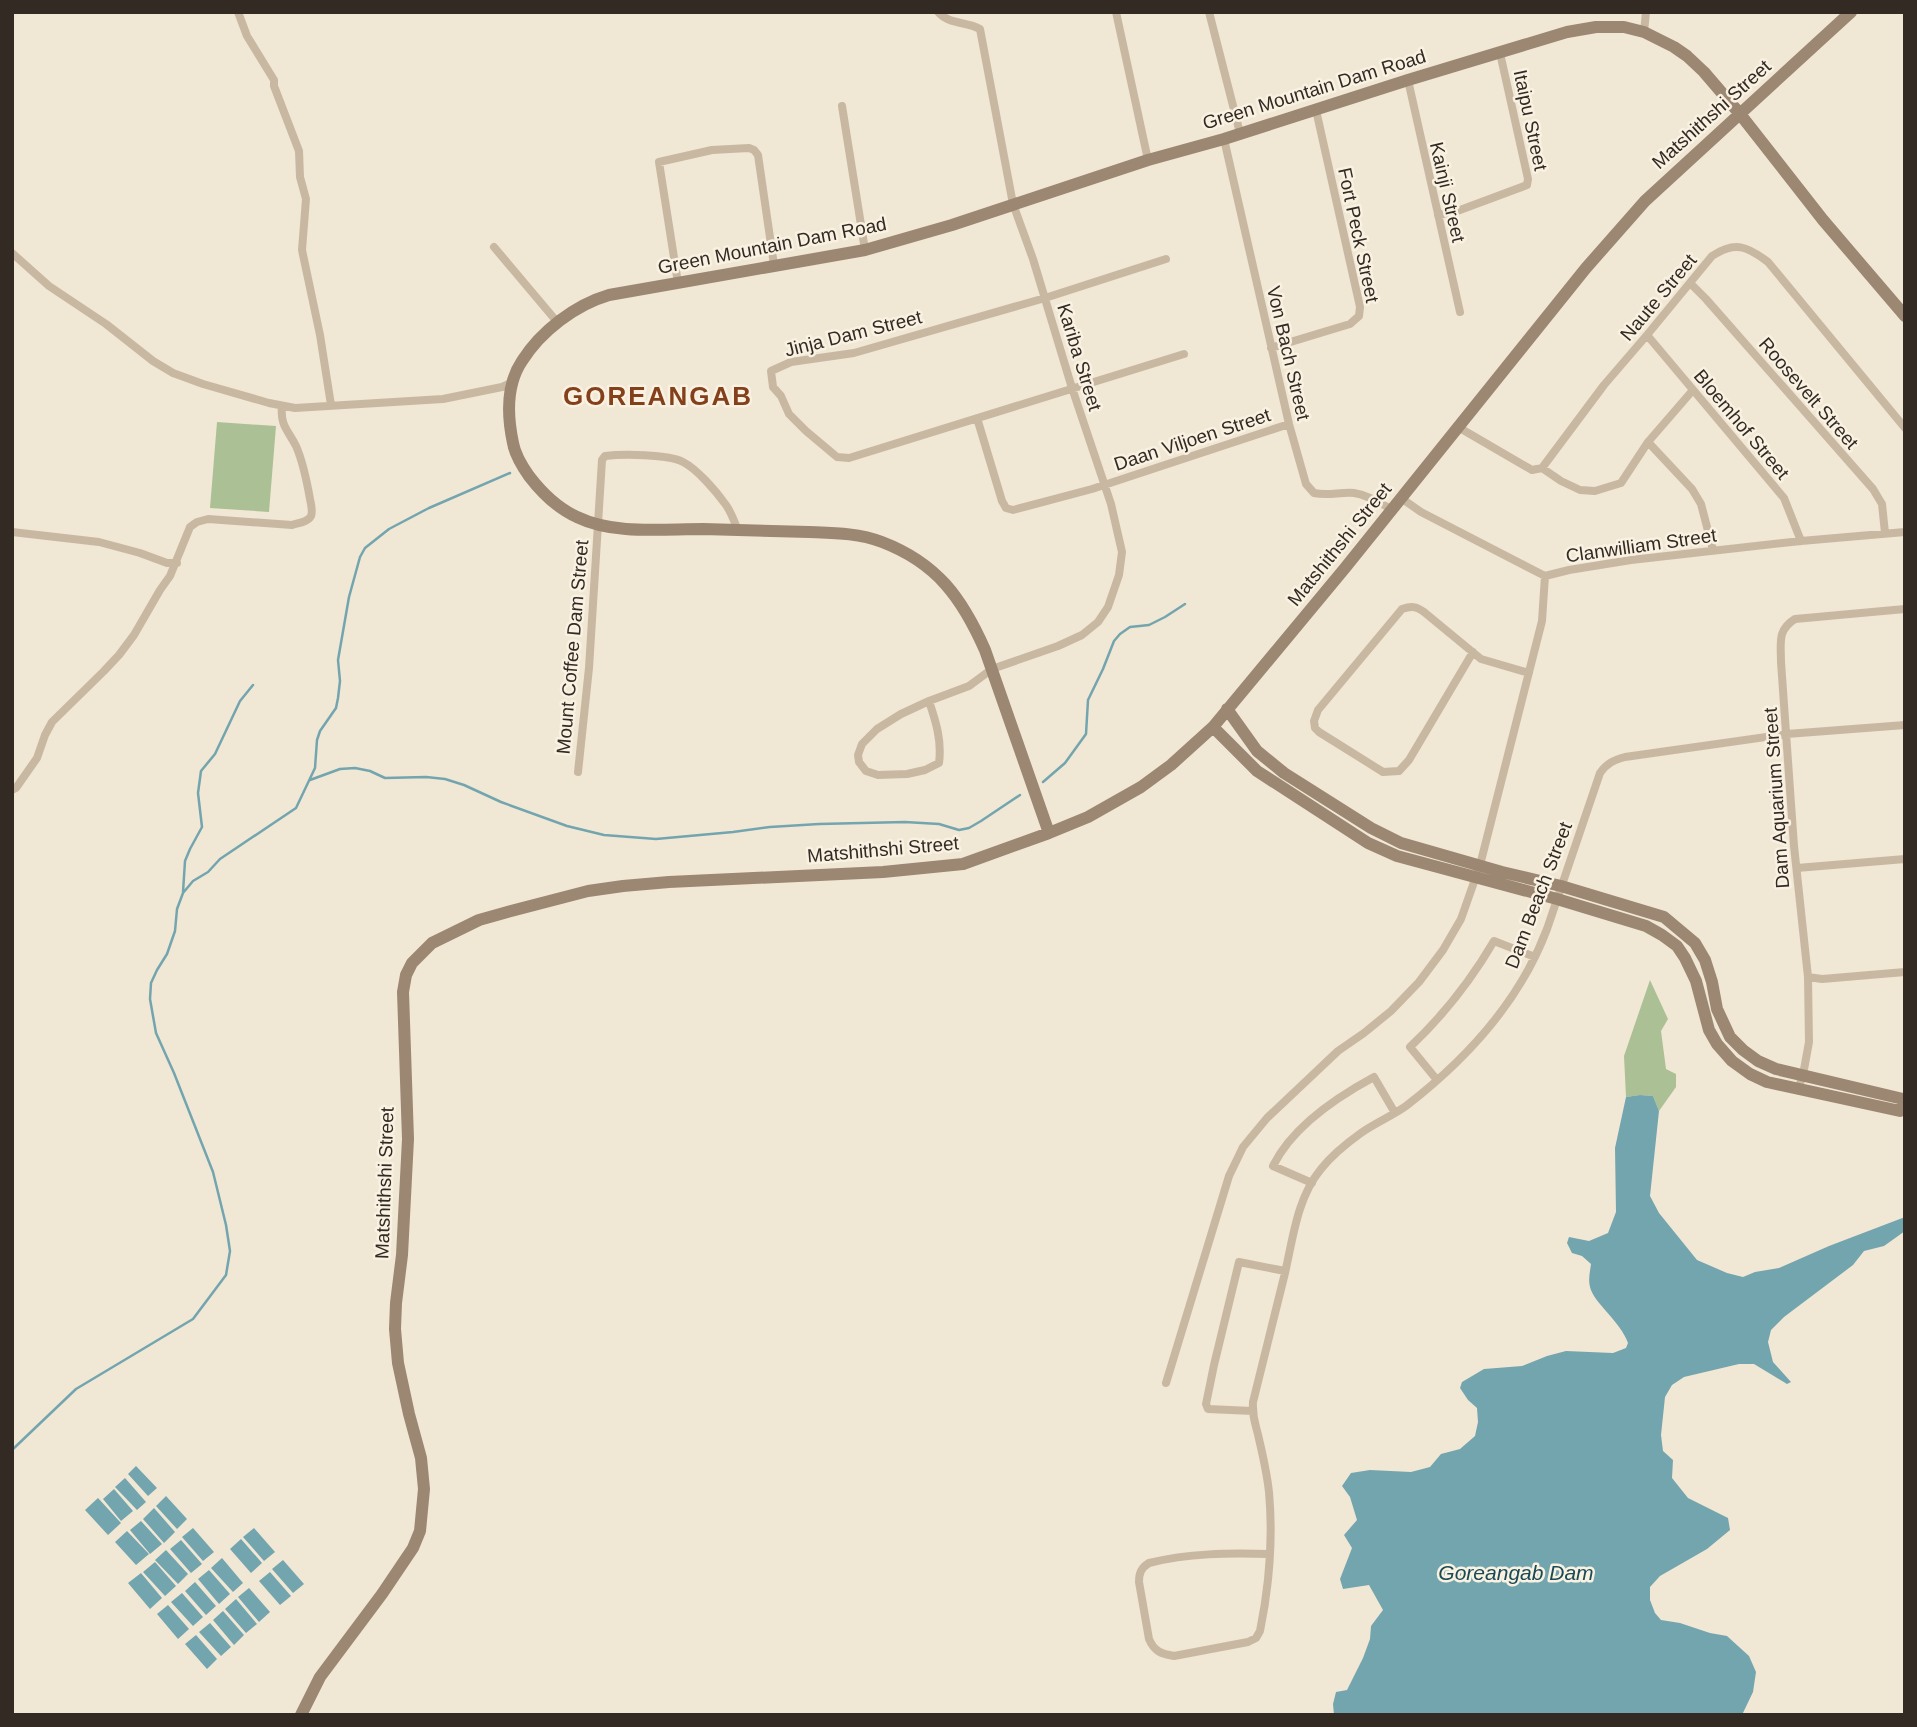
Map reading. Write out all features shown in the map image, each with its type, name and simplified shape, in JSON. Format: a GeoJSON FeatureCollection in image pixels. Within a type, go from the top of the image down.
{"type":"FeatureCollection","features":[{"type":"Feature","properties":{"kind":"street"},"geometry":{"type":"LineString","coordinates":[[238,12],[247,36],[274,80],[299,151],[300,177],[306,199],[302,250],[331,405]]}},
{"type":"Feature","properties":{"kind":"street","name":"Kariba Street"},"geometry":{"type":"LineString","coordinates":[[929,701],[939,736],[939,763],[926,770],[908,774],[878,775],[866,771],[859,762],[858,755],[862,744],[877,729],[901,714],[929,701],[969,686],[992,669],[1082,635],[1098,622],[1108,607],[1119,575],[1122,552],[1105,484],[1013,204],[980,29],[973,25],[948,21],[938,12]]}},
{"type":"Feature","properties":{"kind":"street"},"geometry":{"type":"LineString","coordinates":[[1116,12],[1148,160]]}},
{"type":"Feature","properties":{"kind":"street"},"geometry":{"type":"LineString","coordinates":[[1209,12],[1240,133]]}},
{"type":"Feature","properties":{"kind":"street"},"geometry":{"type":"LineString","coordinates":[[1644,32],[1646,12]]}},
{"type":"Feature","properties":{"kind":"street","name":"Matshithshi Street"},"geometry":{"type":"LineString","coordinates":[[301,1715],[320,1677],[382,1594],[413,1548],[420,1531],[424,1489],[421,1458],[398,1363],[396,1329],[408,1139],[403,992],[406,975],[412,963],[432,943],[480,920],[588,891],[669,882],[883,872],[954,865],[998,853],[1088,817],[1141,787],[1171,765],[1213,727],[1345,568],[1586,268],[1636,211],[1661,184],[1851,12]]}},
{"type":"Feature","properties":{"kind":"street","name":"Green Mountain Dam Road"},"geometry":{"type":"LineString","coordinates":[[1049,833],[975,626],[948,586],[931,569],[906,553],[867,537],[738,530],[622,529],[578,518],[555,504],[537,486],[514,448],[510,428],[511,383],[531,347],[558,323],[593,299],[865,250],[1408,80],[1567,32],[1596,27],[1624,27],[1644,32],[1687,56],[1740,114],[1823,220],[1905,316]]}},
{"type":"Feature","properties":{"kind":"street","name":"Itaipu Street"},"geometry":{"type":"LineString","coordinates":[[1438,215],[1460,210],[1527,185],[1528,179],[1500,53]]}},
{"type":"Feature","properties":{"kind":"street","name":"Kainji Street"},"geometry":{"type":"LineString","coordinates":[[1408,80],[1460,312]]}},
{"type":"Feature","properties":{"kind":"street"},"geometry":{"type":"LineString","coordinates":[[842,106],[865,250]]}},
{"type":"Feature","properties":{"kind":"street","name":"Fort Peck Street"},"geometry":{"type":"LineString","coordinates":[[1271,348],[1350,324],[1359,316],[1360,307],[1316,110]]}},
{"type":"Feature","properties":{"kind":"street","name":"Von Bach Street"},"geometry":{"type":"LineString","coordinates":[[1224,139],[1289,424],[1306,484],[1314,492],[1356,494],[1391,509]]}},
{"type":"Feature","properties":{"kind":"street"},"geometry":{"type":"LineString","coordinates":[[678,283],[659,162],[712,150],[749,148],[758,155],[774,265]]}},
{"type":"Feature","properties":{"kind":"street"},"geometry":{"type":"LineString","coordinates":[[494,247],[558,323]]}},
{"type":"Feature","properties":{"kind":"street","name":"Naute Street"},"geometry":{"type":"LineString","coordinates":[[1542,468],[1604,385],[1712,256],[1725,247],[1743,247],[1768,262],[1905,428]]}},
{"type":"Feature","properties":{"kind":"street"},"geometry":{"type":"LineString","coordinates":[[12,253],[49,286],[163,367],[203,384],[282,406],[295,408],[443,400],[511,383]]}},
{"type":"Feature","properties":{"kind":"street"},"geometry":{"type":"LineString","coordinates":[[1045,298],[1166,259]]}},
{"type":"Feature","properties":{"kind":"street","name":"Roosevelt Street"},"geometry":{"type":"LineString","coordinates":[[1690,283],[1873,489],[1882,504],[1885,533]]}},
{"type":"Feature","properties":{"kind":"street","name":"Jinja Dam Street"},"geometry":{"type":"LineString","coordinates":[[1045,298],[854,353],[791,362],[771,371],[773,387],[781,396],[789,414],[806,431],[838,457],[849,458],[1184,354]]}},
{"type":"Feature","properties":{"kind":"street","name":"Bloemhof Street"},"geometry":{"type":"LineString","coordinates":[[1647,335],[1784,498],[1801,541]]}},
{"type":"Feature","properties":{"kind":"street"},"geometry":{"type":"LineString","coordinates":[[1458,427],[1532,470],[1542,468],[1580,490],[1595,491],[1620,483],[1648,442],[1692,390]]}},
{"type":"Feature","properties":{"kind":"street"},"geometry":{"type":"LineString","coordinates":[[12,790],[37,758],[52,722],[119,655],[134,635],[177,563],[190,527],[197,522],[222,519],[292,525],[305,522],[310,517],[312,512],[309,491],[296,446],[285,430],[281,418],[282,406]]}},
{"type":"Feature","properties":{"kind":"street","name":"Daan Viljoen Street"},"geometry":{"type":"LineString","coordinates":[[977,418],[1002,501],[1006,508],[1013,510],[1105,484],[1289,424]]}},
{"type":"Feature","properties":{"kind":"street"},"geometry":{"type":"LineString","coordinates":[[1648,442],[1692,489],[1701,504],[1713,550]]}},
{"type":"Feature","properties":{"kind":"street","name":"Mount Coffee Dam Street"},"geometry":{"type":"LineString","coordinates":[[578,772],[589,668],[602,460],[605,456],[637,456],[672,458],[685,463],[727,506],[738,530]]}},
{"type":"Feature","properties":{"kind":"street","name":"Clanwilliam Street"},"geometry":{"type":"LineString","coordinates":[[1401,498],[1420,512],[1545,576],[1631,559],[1905,532]]}},
{"type":"Feature","properties":{"kind":"street"},"geometry":{"type":"LineString","coordinates":[[12,532],[99,542],[140,553],[167,564],[177,563]]}},
{"type":"Feature","properties":{"kind":"street"},"geometry":{"type":"LineString","coordinates":[[1166,1383],[1229,1176],[1243,1147],[1267,1118],[1338,1051],[1391,1011],[1419,982],[1443,950],[1461,919],[1477,878],[1542,621],[1545,576]]}},
{"type":"Feature","properties":{"kind":"street"},"geometry":{"type":"LineString","coordinates":[[1473,652],[1409,760],[1399,771],[1383,772],[1325,737],[1315,728],[1318,710],[1402,608],[1417,607],[1473,652],[1481,659],[1529,673]]}},
{"type":"Feature","properties":{"kind":"street","name":"Dam Aquarium Street"},"geometry":{"type":"LineString","coordinates":[[1798,1089],[1809,1042],[1808,977],[1797,868],[1781,636],[1786,625],[1807,617],[1905,609]]}},
{"type":"Feature","properties":{"kind":"street"},"geometry":{"type":"LineString","coordinates":[[1213,727],[1257,771],[1368,843],[1397,856],[1477,878],[1559,892],[1664,917],[1695,943],[1705,960],[1724,1028],[1743,1051],[1758,1062],[1776,1069],[1903,1099],[1900,1111],[1767,1082],[1750,1074],[1732,1061],[1709,1030],[1696,981],[1678,946],[1646,926],[1559,892],[1480,864],[1401,844],[1284,773],[1257,751],[1227,709]]}},
{"type":"Feature","properties":{"kind":"street","name":"Dam Beach Street"},"geometry":{"type":"LineString","coordinates":[[1252,1411],[1302,1201],[1320,1170],[1343,1148],[1360,1133],[1395,1113],[1437,1080],[1472,1047],[1500,1014],[1535,957],[1600,773],[1605,766],[1625,757],[1787,734],[1905,725]]}},
{"type":"Feature","properties":{"kind":"street"},"geometry":{"type":"LineString","coordinates":[[1797,868],[1905,859]]}},
{"type":"Feature","properties":{"kind":"street"},"geometry":{"type":"LineString","coordinates":[[1437,1080],[1410,1047],[1457,998],[1494,941],[1535,957]]}},
{"type":"Feature","properties":{"kind":"street"},"geometry":{"type":"LineString","coordinates":[[1808,977],[1822,979],[1905,972]]}},
{"type":"Feature","properties":{"kind":"street"},"geometry":{"type":"LineString","coordinates":[[1312,1183],[1272,1166],[1278,1154],[1313,1117],[1347,1092],[1374,1077],[1395,1113]]}},
{"type":"Feature","properties":{"kind":"street"},"geometry":{"type":"LineString","coordinates":[[1269,1555],[1193,1555],[1143,1566],[1139,1582],[1152,1646],[1163,1655],[1174,1656],[1236,1645],[1256,1639],[1260,1631],[1269,1555],[1270,1531],[1269,1493],[1258,1432],[1252,1411],[1208,1409],[1206,1404],[1239,1262],[1285,1271]]}},
{"type":"Feature","properties":{"kind":"green space"},"geometry":{"type":"Polygon","coordinates":[[[217,422],[276,426],[269,512],[210,508],[217,422]]]}},
{"type":"Feature","properties":{"kind":"green space"},"geometry":{"type":"Polygon","coordinates":[[[1650,980],[1668,1019],[1661,1031],[1666,1069],[1676,1074],[1676,1087],[1659,1111],[1653,1096],[1626,1097],[1624,1056],[1650,980]]]}},
{"type":"Feature","properties":{"kind":"water","name":"Goreangab Dam"},"geometry":{"type":"Polygon","coordinates":[[[1653,1096],[1659,1111],[1650,1196],[1659,1213],[1697,1260],[1743,1277],[1779,1268],[1905,1217],[1905,1231],[1884,1246],[1864,1251],[1853,1265],[1784,1317],[1771,1330],[1768,1342],[1773,1362],[1791,1382],[1787,1384],[1754,1364],[1739,1364],[1684,1377],[1672,1385],[1665,1397],[1661,1435],[1663,1451],[1673,1460],[1672,1478],[1688,1498],[1728,1518],[1730,1530],[1707,1549],[1660,1576],[1650,1587],[1650,1600],[1661,1620],[1727,1636],[1749,1656],[1756,1672],[1753,1692],[1742,1715],[1334,1715],[1336,1692],[1347,1690],[1363,1658],[1370,1639],[1371,1626],[1383,1610],[1369,1585],[1343,1589],[1340,1579],[1352,1548],[1344,1535],[1357,1520],[1350,1497],[1342,1486],[1351,1473],[1370,1470],[1411,1472],[1430,1467],[1441,1454],[1460,1449],[1475,1436],[1478,1422],[1477,1408],[1460,1388],[1462,1382],[1484,1369],[1522,1366],[1566,1351],[1613,1353],[1626,1348],[1628,1343],[1620,1328],[1592,1293],[1589,1281],[1591,1264],[1582,1256],[1572,1253],[1567,1243],[1569,1237],[1589,1241],[1608,1233],[1616,1212],[1615,1148],[1626,1097],[1653,1096]]]}},
{"type":"Feature","properties":{"kind":"water"},"geometry":{"type":"Polygon","coordinates":[[[136,1466],[157,1488],[148,1496],[128,1474],[136,1466]]]}},
{"type":"Feature","properties":{"kind":"water"},"geometry":{"type":"Polygon","coordinates":[[[125,1478],[146,1502],[137,1510],[115,1487],[125,1478]]]}},
{"type":"Feature","properties":{"kind":"water"},"geometry":{"type":"Polygon","coordinates":[[[114,1489],[133,1511],[121,1521],[103,1499],[114,1489]]]}},
{"type":"Feature","properties":{"kind":"water"},"geometry":{"type":"Polygon","coordinates":[[[166,1496],[187,1519],[177,1529],[156,1506],[166,1496]]]}},
{"type":"Feature","properties":{"kind":"water"},"geometry":{"type":"Polygon","coordinates":[[[98,1498],[121,1523],[108,1535],[85,1510],[98,1498]]]}},
{"type":"Feature","properties":{"kind":"water"},"geometry":{"type":"Polygon","coordinates":[[[154,1508],[175,1532],[164,1543],[143,1519],[154,1508]]]}},
{"type":"Feature","properties":{"kind":"water"},"geometry":{"type":"Polygon","coordinates":[[[141,1521],[162,1544],[150,1554],[130,1530],[141,1521]]]}},
{"type":"Feature","properties":{"kind":"water"},"geometry":{"type":"Polygon","coordinates":[[[193,1528],[214,1552],[203,1561],[182,1537],[193,1528]]]}},
{"type":"Feature","properties":{"kind":"water"},"geometry":{"type":"Polygon","coordinates":[[[254,1528],[275,1552],[264,1561],[243,1537],[254,1528]]]}},
{"type":"Feature","properties":{"kind":"water"},"geometry":{"type":"Polygon","coordinates":[[[127,1531],[149,1554],[136,1565],[115,1542],[127,1531]]]}},
{"type":"Feature","properties":{"kind":"water"},"geometry":{"type":"Polygon","coordinates":[[[241,1539],[262,1563],[251,1573],[230,1549],[241,1539]]]}},
{"type":"Feature","properties":{"kind":"water"},"geometry":{"type":"Polygon","coordinates":[[[181,1540],[202,1564],[191,1573],[170,1549],[181,1540]]]}},
{"type":"Feature","properties":{"kind":"water"},"geometry":{"type":"Polygon","coordinates":[[[166,1550],[188,1574],[178,1584],[155,1560],[166,1550]]]}},
{"type":"Feature","properties":{"kind":"water"},"geometry":{"type":"Polygon","coordinates":[[[222,1558],[243,1583],[233,1592],[211,1568],[222,1558]]]}},
{"type":"Feature","properties":{"kind":"water"},"geometry":{"type":"Polygon","coordinates":[[[283,1560],[304,1584],[293,1593],[272,1569],[283,1560]]]}},
{"type":"Feature","properties":{"kind":"water"},"geometry":{"type":"Polygon","coordinates":[[[155,1562],[176,1586],[165,1596],[143,1572],[155,1562]]]}},
{"type":"Feature","properties":{"kind":"water"},"geometry":{"type":"Polygon","coordinates":[[[209,1570],[230,1594],[219,1604],[198,1579],[209,1570]]]}},
{"type":"Feature","properties":{"kind":"water"},"geometry":{"type":"Polygon","coordinates":[[[270,1572],[291,1596],[280,1605],[259,1581],[270,1572]]]}},
{"type":"Feature","properties":{"kind":"water"},"geometry":{"type":"Polygon","coordinates":[[[141,1573],[162,1598],[150,1609],[128,1583],[141,1573]]]}},
{"type":"Feature","properties":{"kind":"water"},"geometry":{"type":"Polygon","coordinates":[[[195,1582],[216,1606],[206,1615],[185,1591],[195,1582]]]}},
{"type":"Feature","properties":{"kind":"water"},"geometry":{"type":"Polygon","coordinates":[[[249,1588],[270,1612],[259,1622],[238,1597],[249,1588]]]}},
{"type":"Feature","properties":{"kind":"water"},"geometry":{"type":"Polygon","coordinates":[[[182,1593],[203,1617],[193,1626],[171,1602],[182,1593]]]}},
{"type":"Feature","properties":{"kind":"water"},"geometry":{"type":"Polygon","coordinates":[[[236,1599],[257,1624],[246,1633],[225,1609],[236,1599]]]}},
{"type":"Feature","properties":{"kind":"water"},"geometry":{"type":"Polygon","coordinates":[[[168,1605],[189,1629],[178,1639],[157,1614],[168,1605]]]}},
{"type":"Feature","properties":{"kind":"water"},"geometry":{"type":"Polygon","coordinates":[[[223,1611],[244,1635],[234,1645],[213,1620],[223,1611]]]}},
{"type":"Feature","properties":{"kind":"water"},"geometry":{"type":"Polygon","coordinates":[[[210,1623],[231,1647],[221,1656],[199,1632],[210,1623]]]}},
{"type":"Feature","properties":{"kind":"water"},"geometry":{"type":"Polygon","coordinates":[[[196,1635],[217,1659],[207,1669],[185,1644],[196,1635]]]}},
{"type":"Feature","properties":{"kind":"waterway"},"geometry":{"type":"LineString","coordinates":[[12,1450],[76,1389],[193,1319],[226,1275],[230,1251],[213,1172],[156,1033],[150,999],[151,983],[167,954],[175,931],[177,909],[183,893],[193,881],[208,872],[220,859],[296,808],[315,768],[320,731],[336,708],[340,681],[338,660],[349,597],[365,548],[389,529],[429,508],[510,473]]}},
{"type":"Feature","properties":{"kind":"waterway"},"geometry":{"type":"LineString","coordinates":[[1043,782],[1065,763],[1086,734],[1088,700],[1114,641],[1130,627],[1149,625],[1185,604]]}},
{"type":"Feature","properties":{"kind":"waterway"},"geometry":{"type":"LineString","coordinates":[[183,892],[185,861],[202,827],[198,793],[201,771],[215,754],[240,701],[253,685]]}},
{"type":"Feature","properties":{"kind":"waterway"},"geometry":{"type":"LineString","coordinates":[[310,780],[340,769],[355,768],[385,778],[445,779],[567,826],[604,835],[656,839],[819,824],[905,822],[939,824],[959,830],[969,828],[1020,795]]}},
{"type":"Feature","properties":{"kind":"district","name":"GOREANGAB"},"geometry":{"type":"Point","coordinates":[658,396]}}]}
